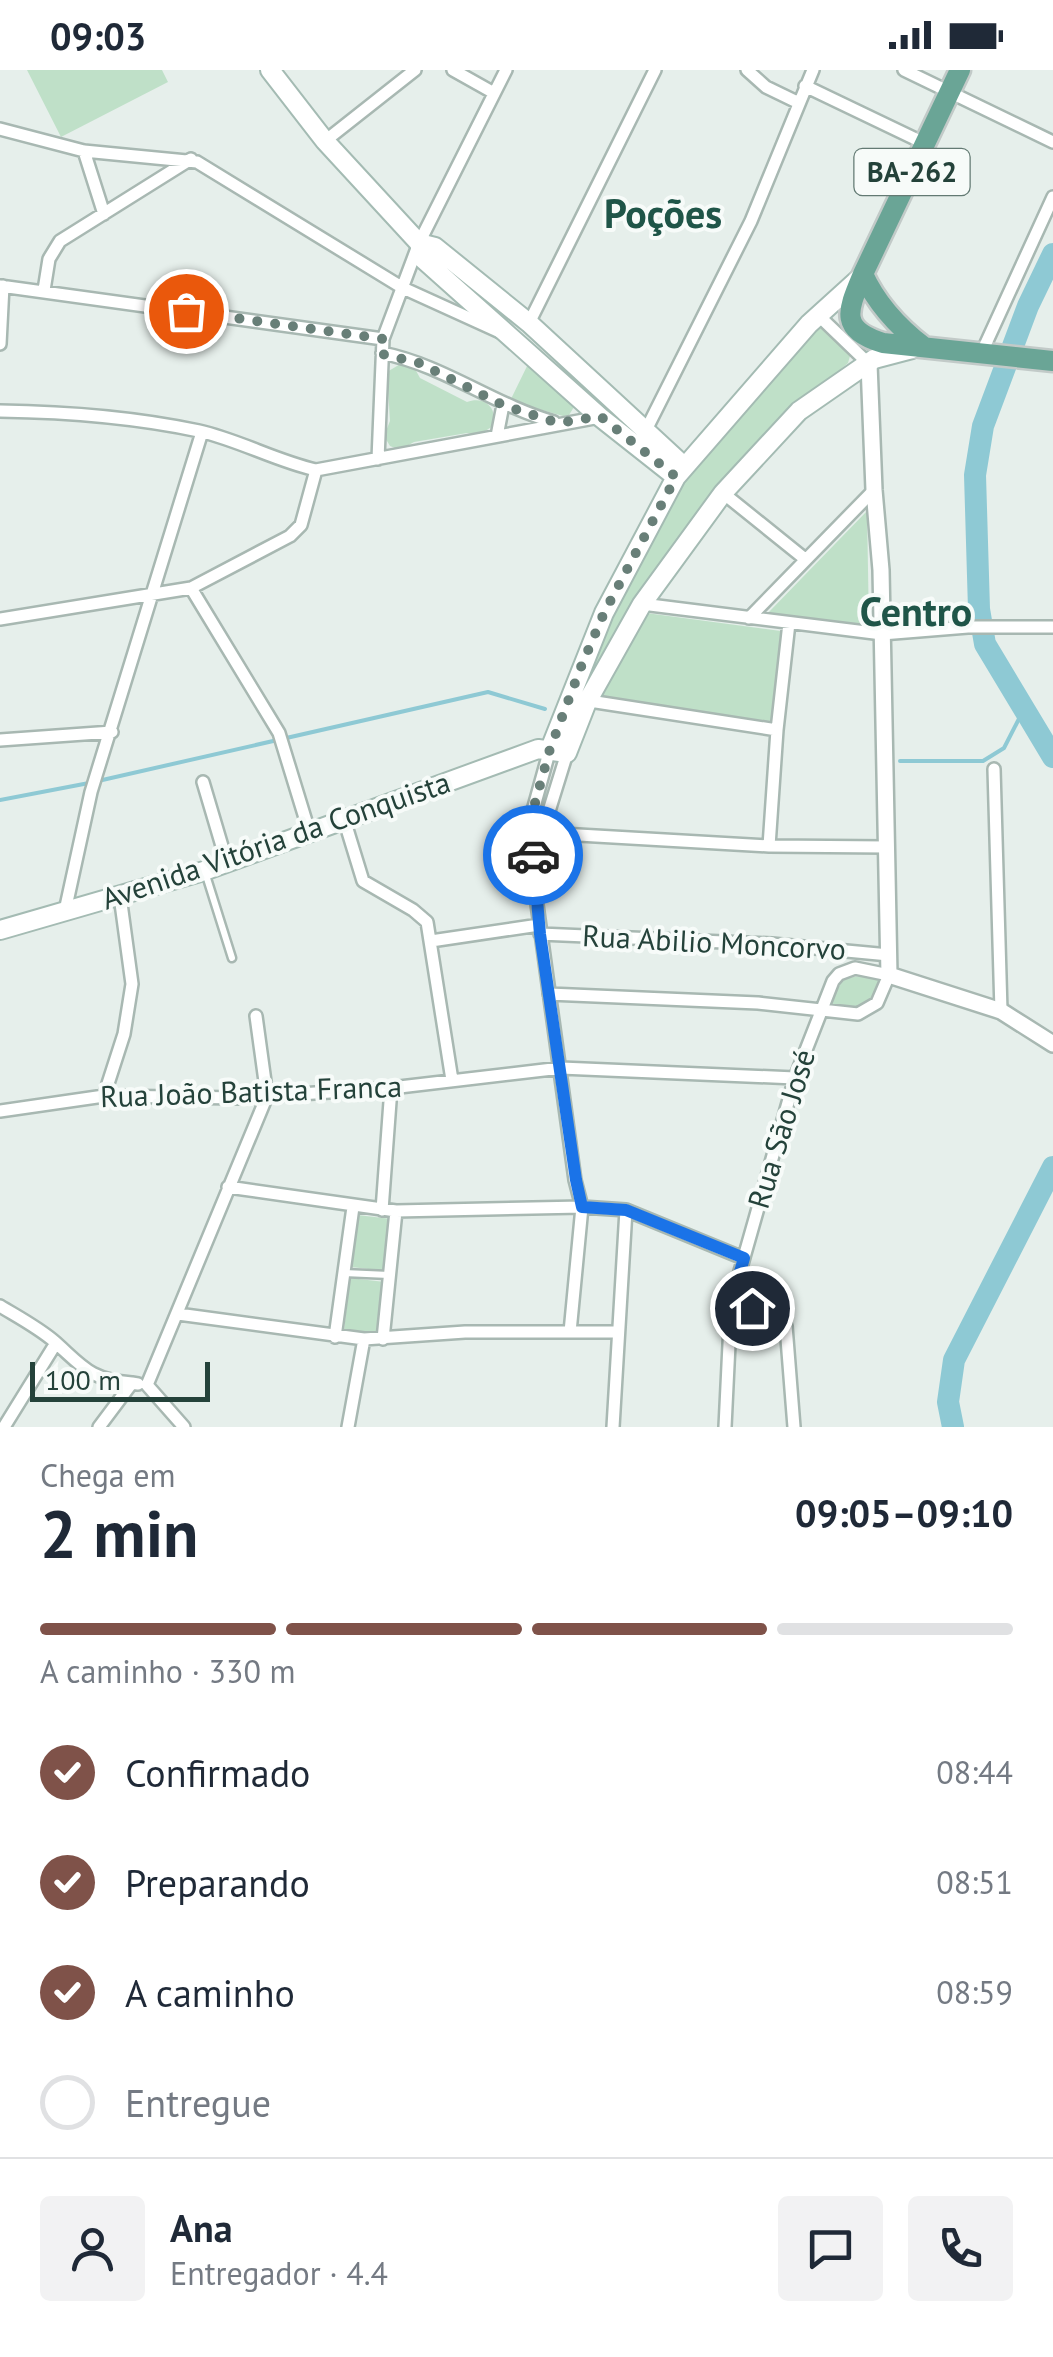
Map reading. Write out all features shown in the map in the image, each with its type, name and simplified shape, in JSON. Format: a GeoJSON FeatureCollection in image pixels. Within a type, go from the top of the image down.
{"type":"FeatureCollection","features":[{"type":"Feature","properties":{"kind":"main road"},"geometry":{"type":"LineString","coordinates":[[270,70],[325,141],[419,243],[424,259],[600,416],[680,471]]}},
{"type":"Feature","properties":{"kind":"main road","name":"BA-262"},"geometry":{"type":"LineString","coordinates":[[863,274],[960,70]]}},
{"type":"Feature","properties":{"kind":"main road"},"geometry":{"type":"LineString","coordinates":[[419,243],[435,247],[529,323],[646,428],[680,471]]}},
{"type":"Feature","properties":{"kind":"main road"},"geometry":{"type":"LineString","coordinates":[[863,274],[850,307],[856,330],[881,354]]}},
{"type":"Feature","properties":{"kind":"main road"},"geometry":{"type":"LineString","coordinates":[[559,751],[604,613],[680,471],[821,313],[863,274]]}},
{"type":"Feature","properties":{"kind":"main road"},"geometry":{"type":"LineString","coordinates":[[863,274],[887,313],[924,347]]}},
{"type":"Feature","properties":{"kind":"main road"},"geometry":{"type":"LineString","coordinates":[[821,313],[850,307],[887,313]]}},
{"type":"Feature","properties":{"kind":"main road"},"geometry":{"type":"LineString","coordinates":[[881,354],[887,313]]}},
{"type":"Feature","properties":{"kind":"main road"},"geometry":{"type":"LineString","coordinates":[[578,698],[723,493],[799,411],[881,354],[924,347],[1053,361]]}},
{"type":"Feature","properties":{"kind":"main road","name":"Avenida Vitória da Conquista"},"geometry":{"type":"LineString","coordinates":[[0,930],[204,871],[538,750],[559,751]]}},
{"type":"Feature","properties":{"kind":"street"},"geometry":{"type":"LineString","coordinates":[[325,141],[414,70]]}},
{"type":"Feature","properties":{"kind":"street"},"geometry":{"type":"LineString","coordinates":[[453,70],[494,93]]}},
{"type":"Feature","properties":{"kind":"street"},"geometry":{"type":"LineString","coordinates":[[378,460],[383,339],[419,243],[506,70]]}},
{"type":"Feature","properties":{"kind":"street"},"geometry":{"type":"LineString","coordinates":[[529,323],[656,70]]}},
{"type":"Feature","properties":{"kind":"street"},"geometry":{"type":"LineString","coordinates":[[747,70],[766,87],[797,102]]}},
{"type":"Feature","properties":{"kind":"street"},"geometry":{"type":"LineString","coordinates":[[646,428],[751,221],[813,70]]}},
{"type":"Feature","properties":{"kind":"street"},"geometry":{"type":"LineString","coordinates":[[904,70],[1053,142]]}},
{"type":"Feature","properties":{"kind":"street"},"geometry":{"type":"LineString","coordinates":[[805,86],[926,144]]}},
{"type":"Feature","properties":{"kind":"street"},"geometry":{"type":"LineString","coordinates":[[0,130],[84,151],[191,160],[403,288],[514,338]]}},
{"type":"Feature","properties":{"kind":"street"},"geometry":{"type":"LineString","coordinates":[[84,151],[104,214]]}},
{"type":"Feature","properties":{"kind":"street"},"geometry":{"type":"LineString","coordinates":[[44,290],[53,249],[68,234],[191,160]]}},
{"type":"Feature","properties":{"kind":"street"},"geometry":{"type":"LineString","coordinates":[[990,353],[1053,197]]}},
{"type":"Feature","properties":{"kind":"street"},"geometry":{"type":"LineString","coordinates":[[0,344],[2,286],[383,339]]}},
{"type":"Feature","properties":{"kind":"street"},"geometry":{"type":"LineString","coordinates":[[549,994],[758,1004],[847,1014],[877,1004],[889,975],[881,570],[874,490],[881,354],[821,313]]}},
{"type":"Feature","properties":{"kind":"street"},"geometry":{"type":"LineString","coordinates":[[382,354],[419,363],[503,405],[560,423]]}},
{"type":"Feature","properties":{"kind":"street"},"geometry":{"type":"LineString","coordinates":[[0,396],[1,410],[80,412],[202,432],[316,470],[600,416]]}},
{"type":"Feature","properties":{"kind":"street"},"geometry":{"type":"LineString","coordinates":[[497,436],[503,405]]}},
{"type":"Feature","properties":{"kind":"street"},"geometry":{"type":"LineString","coordinates":[[65,911],[97,771],[202,432]]}},
{"type":"Feature","properties":{"kind":"street"},"geometry":{"type":"LineString","coordinates":[[0,619],[191,588],[290,536],[301,525],[316,470]]}},
{"type":"Feature","properties":{"kind":"street"},"geometry":{"type":"LineString","coordinates":[[750,618],[874,490]]}},
{"type":"Feature","properties":{"kind":"street"},"geometry":{"type":"LineString","coordinates":[[723,493],[805,559]]}},
{"type":"Feature","properties":{"kind":"street"},"geometry":{"type":"LineString","coordinates":[[191,588],[279,733],[309,831]]}},
{"type":"Feature","properties":{"kind":"street"},"geometry":{"type":"LineString","coordinates":[[642,604],[882,634],[968,627],[1053,627]]}},
{"type":"Feature","properties":{"kind":"street"},"geometry":{"type":"LineString","coordinates":[[769,846],[790,623]]}},
{"type":"Feature","properties":{"kind":"street"},"geometry":{"type":"LineString","coordinates":[[578,698],[778,730]]}},
{"type":"Feature","properties":{"kind":"street"},"geometry":{"type":"LineString","coordinates":[[0,740],[112,732]]}},
{"type":"Feature","properties":{"kind":"street"},"geometry":{"type":"LineString","coordinates":[[559,751],[527,832],[582,1207],[570,1332]]}},
{"type":"Feature","properties":{"kind":"street"},"geometry":{"type":"LineString","coordinates":[[532,854],[542,834],[559,751]]}},
{"type":"Feature","properties":{"kind":"street"},"geometry":{"type":"LineString","coordinates":[[994,768],[1001,1011]]}},
{"type":"Feature","properties":{"kind":"street"},"geometry":{"type":"LineString","coordinates":[[203,782],[227,863]]}},
{"type":"Feature","properties":{"kind":"street"},"geometry":{"type":"LineString","coordinates":[[344,819],[363,881],[427,922],[452,1080]]}},
{"type":"Feature","properties":{"kind":"street"},"geometry":{"type":"LineString","coordinates":[[527,832],[769,846],[888,847]]}},
{"type":"Feature","properties":{"kind":"street"},"geometry":{"type":"LineString","coordinates":[[104,1096],[124,1034],[132,984],[120,896]]}},
{"type":"Feature","properties":{"kind":"street","name":"Rua Abilio Moncorvo"},"geometry":{"type":"LineString","coordinates":[[431,941],[539,930],[889,955]]}},
{"type":"Feature","properties":{"kind":"street","name":"Rua São José"},"geometry":{"type":"LineString","coordinates":[[725,1427],[731,1303],[796,1078],[820,1010],[832,981],[846,970],[865,968],[889,975]]}},
{"type":"Feature","properties":{"kind":"street"},"geometry":{"type":"LineString","coordinates":[[889,975],[1001,1011],[1053,1044]]}},
{"type":"Feature","properties":{"kind":"street"},"geometry":{"type":"LineString","coordinates":[[147,1386],[267,1096],[256,1016]]}},
{"type":"Feature","properties":{"kind":"street","name":"Rua João Batista Franca"},"geometry":{"type":"LineString","coordinates":[[0,1110],[104,1096],[267,1096],[391,1088],[561,1068],[796,1078]]}},
{"type":"Feature","properties":{"kind":"street"},"geometry":{"type":"LineString","coordinates":[[382,1210],[391,1088]]}},
{"type":"Feature","properties":{"kind":"street"},"geometry":{"type":"LineString","coordinates":[[228,1188],[396,1211],[582,1207],[626,1210],[744,1258]]}},
{"type":"Feature","properties":{"kind":"street"},"geometry":{"type":"LineString","coordinates":[[335,1337],[353,1207]]}},
{"type":"Feature","properties":{"kind":"street"},"geometry":{"type":"LineString","coordinates":[[613,1427],[626,1210]]}},
{"type":"Feature","properties":{"kind":"street"},"geometry":{"type":"LineString","coordinates":[[384,1340],[396,1211]]}},
{"type":"Feature","properties":{"kind":"street"},"geometry":{"type":"LineString","coordinates":[[731,1303],[773,1314],[786,1326],[794,1427]]}},
{"type":"Feature","properties":{"kind":"street"},"geometry":{"type":"LineString","coordinates":[[0,1306],[56,1343],[88,1372],[147,1386],[183,1426]]}},
{"type":"Feature","properties":{"kind":"street"},"geometry":{"type":"LineString","coordinates":[[178,1314],[335,1337],[384,1340],[465,1332],[618,1332]]}},
{"type":"Feature","properties":{"kind":"street"},"geometry":{"type":"LineString","coordinates":[[348,1427],[364,1339]]}},
{"type":"Feature","properties":{"kind":"street"},"geometry":{"type":"LineString","coordinates":[[4,1422],[56,1343]]}},
{"type":"Feature","properties":{"kind":"street"},"geometry":{"type":"LineString","coordinates":[[98,1427],[132,1384]]}},
{"type":"Feature","properties":{"kind":"lane"},"geometry":{"type":"LineString","coordinates":[[204,871],[232,958]]}},
{"type":"Feature","properties":{"kind":"lane"},"geometry":{"type":"LineString","coordinates":[[344,1272],[390,1276]]}},
{"type":"Feature","properties":{"kind":"green space"},"geometry":{"type":"Polygon","coordinates":[[[27,70],[162,70],[168,82],[61,137],[27,70]]]}},
{"type":"Feature","properties":{"kind":"green space"},"geometry":{"type":"Polygon","coordinates":[[[822,328],[850,356],[848,363],[759,439],[717,490],[585,692],[579,690],[578,685],[680,488],[816,329],[822,328]]]}},
{"type":"Feature","properties":{"kind":"green space"},"geometry":{"type":"Polygon","coordinates":[[[530,360],[572,400],[574,407],[569,415],[510,401],[530,360]]]}},
{"type":"Feature","properties":{"kind":"green space"},"geometry":{"type":"Polygon","coordinates":[[[402,363],[414,367],[420,378],[467,402],[484,402],[493,413],[493,426],[479,435],[467,433],[414,442],[400,450],[390,446],[384,436],[390,421],[387,372],[402,363]]]}},
{"type":"Feature","properties":{"kind":"green space"},"geometry":{"type":"Polygon","coordinates":[[[867,511],[869,627],[767,614],[867,511]]]}},
{"type":"Feature","properties":{"kind":"green space"},"geometry":{"type":"Polygon","coordinates":[[[646,613],[781,631],[771,722],[599,697],[646,613]]]}},
{"type":"Feature","properties":{"kind":"green space"},"geometry":{"type":"Polygon","coordinates":[[[864,975],[881,979],[868,1001],[855,1007],[829,1006],[843,979],[864,975]]]}},
{"type":"Feature","properties":{"kind":"green space"},"geometry":{"type":"Polygon","coordinates":[[[357,1215],[392,1219],[386,1271],[351,1267],[357,1215]]]}},
{"type":"Feature","properties":{"kind":"green space"},"geometry":{"type":"Polygon","coordinates":[[[350,1278],[385,1282],[379,1334],[344,1330],[350,1278]]]}},
{"type":"Feature","properties":{"kind":"waterway"},"geometry":{"type":"LineString","coordinates":[[1053,254],[1028,306],[983,426],[975,475],[979,609],[985,644],[1053,757]]}},
{"type":"Feature","properties":{"kind":"waterway"},"geometry":{"type":"LineString","coordinates":[[98,781],[488,692],[545,709]]}},
{"type":"Feature","properties":{"kind":"waterway"},"geometry":{"type":"LineString","coordinates":[[900,761],[983,761],[1004,748],[1023,711]]}},
{"type":"Feature","properties":{"kind":"waterway"},"geometry":{"type":"LineString","coordinates":[[0,800],[89,783]]}},
{"type":"Feature","properties":{"kind":"waterway"},"geometry":{"type":"LineString","coordinates":[[953,1427],[948,1402],[954,1360],[1053,1167]]}},
{"type":"Feature","properties":{"kind":"way so far"},"geometry":{"type":"LineString","coordinates":[[186,311],[383,339],[382,354],[419,363],[503,405],[560,423],[600,416],[676,477],[604,613],[570,694],[527,832],[533,855]]}},
{"type":"Feature","properties":{"kind":"district","name":"Poções"},"geometry":{"type":"Point","coordinates":[663,214]}},
{"type":"Feature","properties":{"kind":"district","name":"Centro"},"geometry":{"type":"Point","coordinates":[916,612]}},
{"type":"Feature","properties":{"kind":"route"},"geometry":{"type":"LineString","coordinates":[[533,855],[540,934],[582,1207],[626,1210],[744,1258],[731,1303],[752,1308]]}}]}
